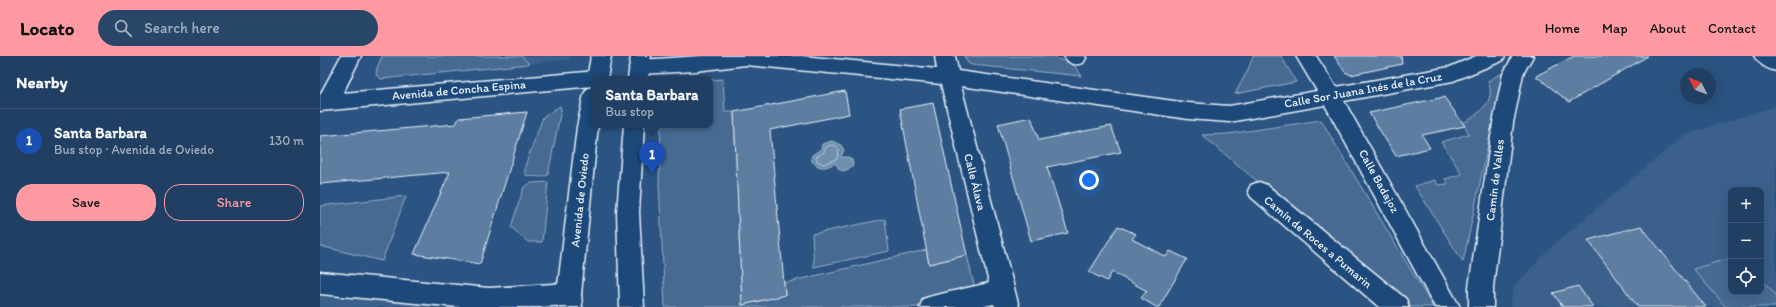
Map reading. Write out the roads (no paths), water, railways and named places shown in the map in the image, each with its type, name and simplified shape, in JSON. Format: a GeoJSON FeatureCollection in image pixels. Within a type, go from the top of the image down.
{"type":"FeatureCollection","features":[{"type":"Feature","properties":{"kind":"street"},"geometry":{"type":"LineString","coordinates":[[324,103],[351,56]]}},
{"type":"Feature","properties":{"kind":"street","name":"Avenida de Oviedo"},"geometry":{"type":"LineString","coordinates":[[597,76],[601,56]]}},
{"type":"Feature","properties":{"kind":"street","name":"Calle Badajoz"},"geometry":{"type":"LineString","coordinates":[[1306,56],[1332,97],[1448,307]]}},
{"type":"Feature","properties":{"kind":"street","name":"Calle Sor Juana Inés de la Cruz"},"geometry":{"type":"LineString","coordinates":[[947,66],[1065,94],[1188,111],[1229,114],[1332,97],[1453,74],[1495,56]]}},
{"type":"Feature","properties":{"kind":"street","name":"Camín de Valles"},"geometry":{"type":"LineString","coordinates":[[1481,307],[1481,288],[1503,123],[1513,74],[1523,56]]}},
{"type":"Feature","properties":{"kind":"street"},"geometry":{"type":"LineString","coordinates":[[1764,56],[1776,64]]}},
{"type":"Feature","properties":{"kind":"street"},"geometry":{"type":"LineString","coordinates":[[639,67],[695,64],[746,58],[947,66]]}},
{"type":"Feature","properties":{"kind":"street","name":"Calle Álava"},"geometry":{"type":"LineString","coordinates":[[947,66],[1005,299]]}},
{"type":"Feature","properties":{"kind":"street","name":"Avenida de Concha Espina"},"geometry":{"type":"LineString","coordinates":[[324,103],[591,84]]}},
{"type":"Feature","properties":{"kind":"street","name":"Avenida de Oviedo"},"geometry":{"type":"LineString","coordinates":[[570,301],[587,127],[591,108]]}},
{"type":"Feature","properties":{"kind":"street"},"geometry":{"type":"LineString","coordinates":[[632,307],[628,212],[634,128]]}},
{"type":"Feature","properties":{"kind":"street","name":"Camín de Roces a Pumarin"},"geometry":{"type":"LineString","coordinates":[[1259,191],[1397,307]]}},
{"type":"Feature","properties":{"kind":"street"},"geometry":{"type":"LineString","coordinates":[[320,283],[489,299],[570,301]]}},
{"type":"Feature","properties":{"kind":"street"},"geometry":{"type":"LineString","coordinates":[[932,307],[1005,299]]}},
{"type":"Feature","properties":{"kind":"water"},"geometry":{"type":"Polygon","coordinates":[[[832,141],[841,145],[844,150],[841,157],[849,157],[852,160],[853,165],[847,170],[842,171],[835,163],[822,167],[816,165],[811,160],[812,155],[821,149],[822,144],[832,141]]]}},
{"type":"Feature","properties":{"kind":"place","name":"Santa Barbara"},"geometry":{"type":"Point","coordinates":[652,174]}}]}
